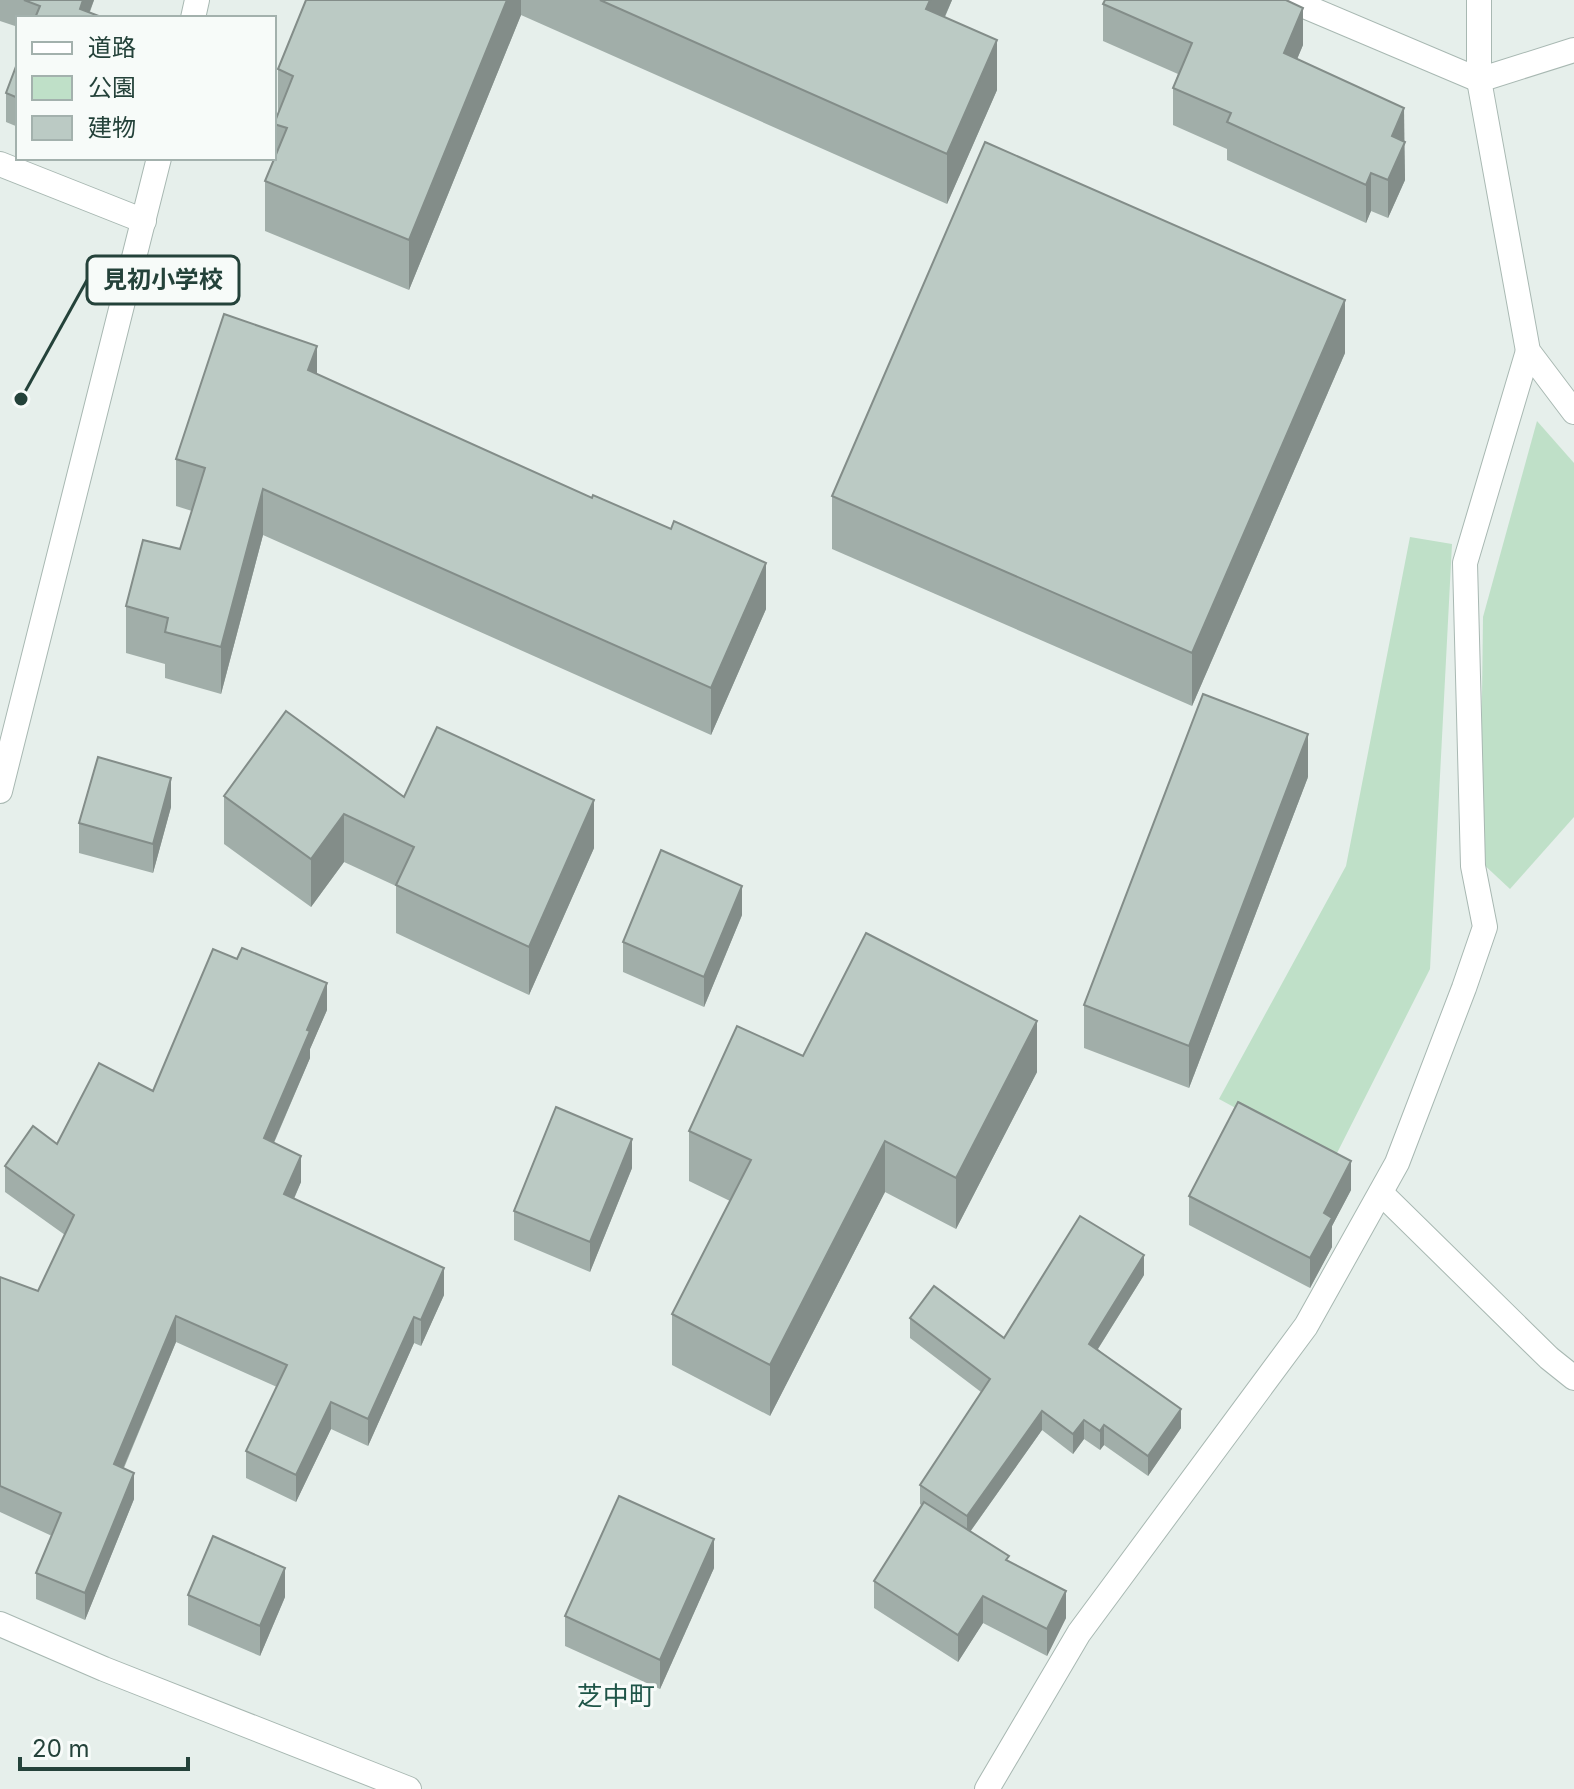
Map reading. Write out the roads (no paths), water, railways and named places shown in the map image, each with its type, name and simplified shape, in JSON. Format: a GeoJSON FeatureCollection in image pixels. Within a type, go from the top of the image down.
{"type":"FeatureCollection","features":[{"type":"Feature","properties":{"kind":"street"},"geometry":{"type":"LineString","coordinates":[[1290,0],[1479,80],[1574,50]]}},
{"type":"Feature","properties":{"kind":"street"},"geometry":{"type":"LineString","coordinates":[[1479,0],[1479,80],[1528,351],[1574,412]]}},
{"type":"Feature","properties":{"kind":"street"},"geometry":{"type":"LineString","coordinates":[[0,791],[159,160]]}},
{"type":"Feature","properties":{"kind":"street"},"geometry":{"type":"LineString","coordinates":[[0,164],[144,221]]}},
{"type":"Feature","properties":{"kind":"street"},"geometry":{"type":"LineString","coordinates":[[987,1789],[1079,1633],[1306,1326],[1397,1163],[1485,927],[1473,866],[1465,563],[1528,351]]}},
{"type":"Feature","properties":{"kind":"street"},"geometry":{"type":"LineString","coordinates":[[1381,1193],[1549,1358],[1574,1378]]}},
{"type":"Feature","properties":{"kind":"street"},"geometry":{"type":"LineString","coordinates":[[0,1624],[104,1669],[409,1789]]}},
{"type":"Feature","properties":{"kind":"place","name":"見初小学校"},"geometry":{"type":"Point","coordinates":[21,399]}},
{"type":"Feature","properties":{"kind":"district","name":"芝中町"},"geometry":{"type":"Point","coordinates":[616,1695]}}]}
